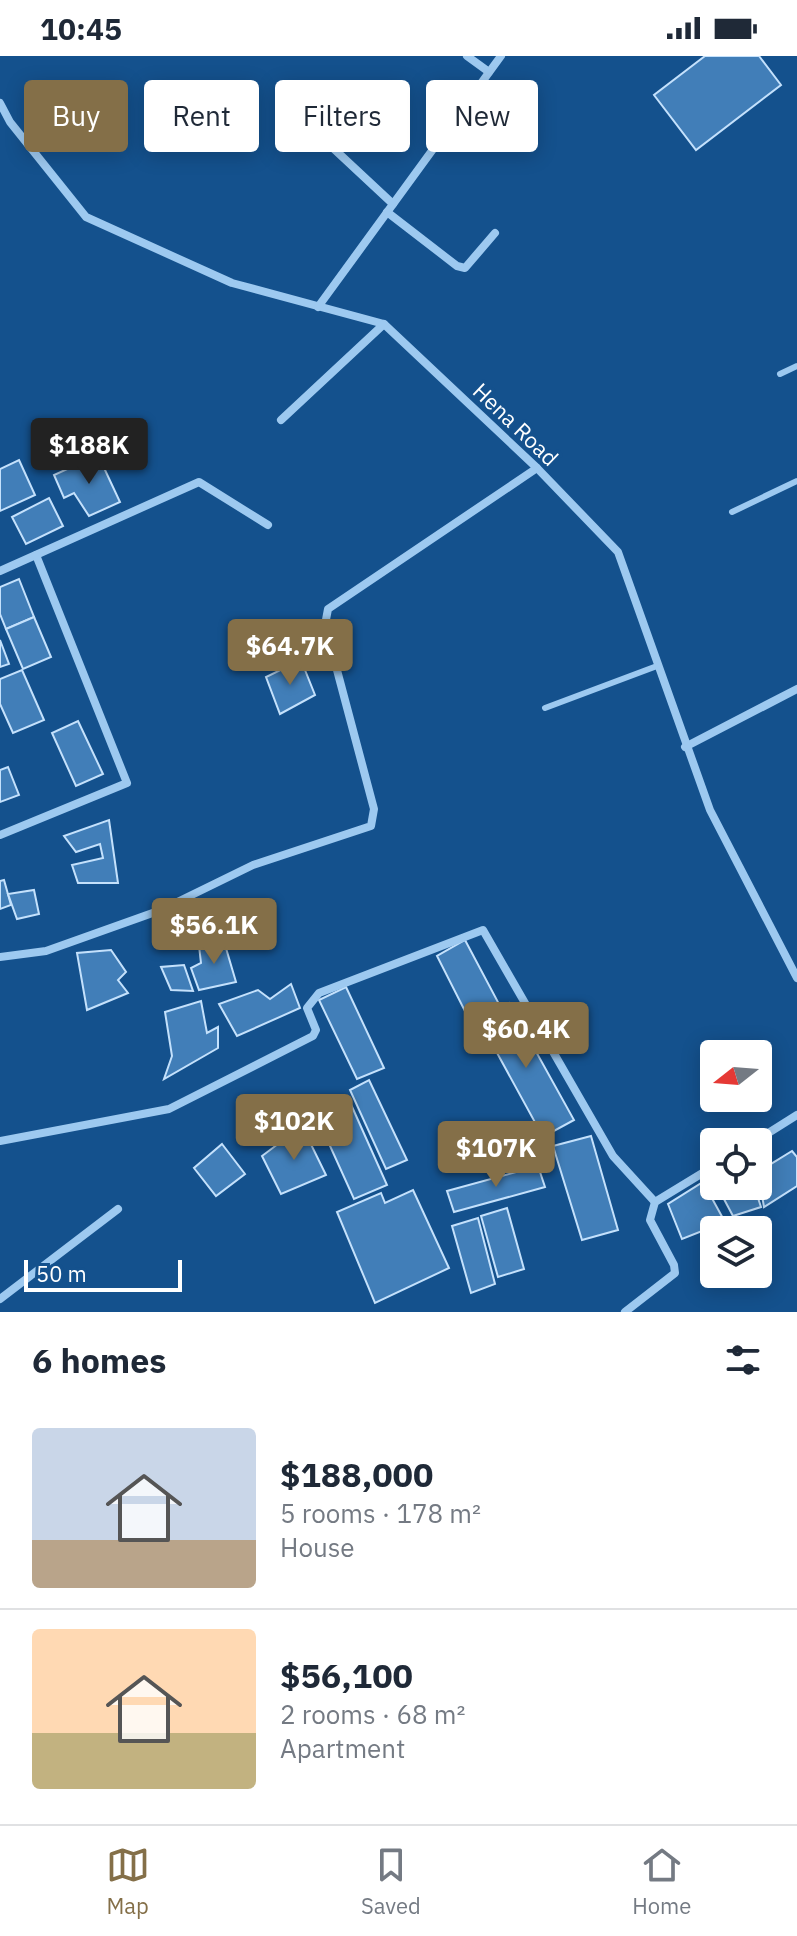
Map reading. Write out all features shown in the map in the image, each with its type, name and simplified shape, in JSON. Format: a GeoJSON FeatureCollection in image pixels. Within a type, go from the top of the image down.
{"type":"FeatureCollection","features":[{"type":"Feature","properties":{"kind":"street"},"geometry":{"type":"LineString","coordinates":[[467,56],[489,72]]}},
{"type":"Feature","properties":{"kind":"street"},"geometry":{"type":"LineString","coordinates":[[318,307],[501,56]]}},
{"type":"Feature","properties":{"kind":"street","name":"Hena Road"},"geometry":{"type":"LineString","coordinates":[[0,103],[10,122],[86,217],[232,283],[384,324],[537,468],[618,552],[710,810],[797,978]]}},
{"type":"Feature","properties":{"kind":"street"},"geometry":{"type":"LineString","coordinates":[[337,152],[393,204]]}},
{"type":"Feature","properties":{"kind":"street"},"geometry":{"type":"LineString","coordinates":[[387,212],[457,266],[465,268],[495,233]]}},
{"type":"Feature","properties":{"kind":"street"},"geometry":{"type":"LineString","coordinates":[[281,420],[384,324]]}},
{"type":"Feature","properties":{"kind":"street"},"geometry":{"type":"LineString","coordinates":[[0,957],[60,946],[161,910],[253,865],[371,826],[374,809],[325,625],[328,609],[537,468]]}},
{"type":"Feature","properties":{"kind":"street"},"geometry":{"type":"LineString","coordinates":[[0,571],[199,482],[268,525]]}},
{"type":"Feature","properties":{"kind":"street"},"geometry":{"type":"LineString","coordinates":[[0,835],[127,783],[36,555]]}},
{"type":"Feature","properties":{"kind":"street"},"geometry":{"type":"LineString","coordinates":[[685,747],[797,689]]}},
{"type":"Feature","properties":{"kind":"street"},"geometry":{"type":"LineString","coordinates":[[0,1141],[169,1109],[313,1036],[316,1030],[307,1008],[319,993],[483,930],[613,1156],[655,1202]]}},
{"type":"Feature","properties":{"kind":"street"},"geometry":{"type":"LineString","coordinates":[[772,1131],[797,1115]]}},
{"type":"Feature","properties":{"kind":"street"},"geometry":{"type":"LineString","coordinates":[[625,1312],[675,1273],[674,1265],[650,1220],[655,1202],[700,1175]]}},
{"type":"Feature","properties":{"kind":"street"},"geometry":{"type":"LineString","coordinates":[[0,1299],[118,1209]]}},
{"type":"Feature","properties":{"kind":"lane"},"geometry":{"type":"LineString","coordinates":[[780,374],[797,366]]}},
{"type":"Feature","properties":{"kind":"lane"},"geometry":{"type":"LineString","coordinates":[[732,512],[797,481]]}},
{"type":"Feature","properties":{"kind":"lane"},"geometry":{"type":"LineString","coordinates":[[545,708],[657,666]]}},
{"type":"Feature","properties":{"kind":"building"},"geometry":{"type":"Polygon","coordinates":[[[705,56],[759,56],[781,85],[696,150],[654,95],[705,56]]]}},
{"type":"Feature","properties":{"kind":"building"},"geometry":{"type":"Polygon","coordinates":[[[98,455],[120,502],[89,516],[74,493],[64,498],[54,475],[98,455]]]}},
{"type":"Feature","properties":{"kind":"building"},"geometry":{"type":"Polygon","coordinates":[[[19,460],[35,495],[0,511],[0,469],[19,460]]]}},
{"type":"Feature","properties":{"kind":"building"},"geometry":{"type":"Polygon","coordinates":[[[49,498],[63,526],[26,544],[12,517],[49,498]]]}},
{"type":"Feature","properties":{"kind":"building"},"geometry":{"type":"Polygon","coordinates":[[[19,579],[34,617],[6,629],[0,614],[0,587],[19,579]]]}},
{"type":"Feature","properties":{"kind":"building"},"geometry":{"type":"Polygon","coordinates":[[[34,617],[51,657],[23,669],[6,629],[34,617]]]}},
{"type":"Feature","properties":{"kind":"building"},"geometry":{"type":"Polygon","coordinates":[[[0,640],[9,664],[0,667],[0,640]]]}},
{"type":"Feature","properties":{"kind":"building"},"geometry":{"type":"Polygon","coordinates":[[[301,660],[315,695],[280,714],[266,677],[301,660]]]}},
{"type":"Feature","properties":{"kind":"building"},"geometry":{"type":"Polygon","coordinates":[[[22,670],[44,720],[13,733],[0,704],[0,679],[22,670]]]}},
{"type":"Feature","properties":{"kind":"building"},"geometry":{"type":"Polygon","coordinates":[[[78,721],[103,774],[76,786],[52,733],[78,721]]]}},
{"type":"Feature","properties":{"kind":"building"},"geometry":{"type":"Polygon","coordinates":[[[8,767],[19,795],[0,802],[0,770],[8,767]]]}},
{"type":"Feature","properties":{"kind":"building"},"geometry":{"type":"Polygon","coordinates":[[[109,820],[118,883],[78,883],[72,865],[103,858],[100,844],[76,852],[64,836],[109,820]]]}},
{"type":"Feature","properties":{"kind":"building"},"geometry":{"type":"Polygon","coordinates":[[[4,880],[11,905],[0,909],[0,881],[4,880]]]}},
{"type":"Feature","properties":{"kind":"building"},"geometry":{"type":"Polygon","coordinates":[[[34,890],[39,914],[17,919],[8,894],[34,890]]]}},
{"type":"Feature","properties":{"kind":"building"},"geometry":{"type":"Polygon","coordinates":[[[223,938],[236,982],[199,990],[191,968],[201,963],[199,946],[223,938]]]}},
{"type":"Feature","properties":{"kind":"building"},"geometry":{"type":"Polygon","coordinates":[[[465,940],[499,1004],[470,1021],[437,956],[465,940]]]}},
{"type":"Feature","properties":{"kind":"building"},"geometry":{"type":"Polygon","coordinates":[[[111,950],[126,972],[118,980],[128,993],[87,1010],[77,953],[111,950]]]}},
{"type":"Feature","properties":{"kind":"building"},"geometry":{"type":"Polygon","coordinates":[[[184,965],[193,991],[171,990],[161,967],[184,965]]]}},
{"type":"Feature","properties":{"kind":"building"},"geometry":{"type":"Polygon","coordinates":[[[291,984],[300,1008],[237,1036],[219,1004],[258,990],[270,999],[291,984]]]}},
{"type":"Feature","properties":{"kind":"building"},"geometry":{"type":"Polygon","coordinates":[[[346,987],[384,1068],[357,1079],[319,1000],[346,987]]]}},
{"type":"Feature","properties":{"kind":"building"},"geometry":{"type":"Polygon","coordinates":[[[201,1001],[207,1033],[218,1027],[218,1048],[164,1079],[172,1056],[165,1012],[201,1001]]]}},
{"type":"Feature","properties":{"kind":"building"},"geometry":{"type":"Polygon","coordinates":[[[509,1003],[574,1120],[543,1137],[479,1020],[509,1003]]]}},
{"type":"Feature","properties":{"kind":"building"},"geometry":{"type":"Polygon","coordinates":[[[369,1080],[407,1160],[386,1169],[350,1090],[369,1080]]]}},
{"type":"Feature","properties":{"kind":"building"},"geometry":{"type":"Polygon","coordinates":[[[349,1100],[387,1185],[354,1199],[316,1115],[349,1100]]]}},
{"type":"Feature","properties":{"kind":"building"},"geometry":{"type":"Polygon","coordinates":[[[302,1126],[326,1175],[281,1194],[262,1156],[302,1126]]]}},
{"type":"Feature","properties":{"kind":"building"},"geometry":{"type":"Polygon","coordinates":[[[591,1136],[618,1230],[582,1240],[553,1146],[591,1136]]]}},
{"type":"Feature","properties":{"kind":"building"},"geometry":{"type":"Polygon","coordinates":[[[222,1144],[245,1174],[216,1196],[194,1168],[222,1144]]]}},
{"type":"Feature","properties":{"kind":"building"},"geometry":{"type":"Polygon","coordinates":[[[792,1151],[797,1157],[797,1186],[764,1207],[763,1200],[772,1200],[772,1163],[792,1151]]]}},
{"type":"Feature","properties":{"kind":"building"},"geometry":{"type":"Polygon","coordinates":[[[538,1166],[545,1187],[454,1212],[447,1191],[538,1166]]]}},
{"type":"Feature","properties":{"kind":"building"},"geometry":{"type":"Polygon","coordinates":[[[700,1184],[700,1200],[713,1200],[722,1216],[700,1216],[700,1232],[682,1239],[668,1204],[700,1184]]]}},
{"type":"Feature","properties":{"kind":"building"},"geometry":{"type":"Polygon","coordinates":[[[413,1190],[449,1268],[375,1303],[337,1212],[381,1193],[385,1203],[413,1190]]]}},
{"type":"Feature","properties":{"kind":"building"},"geometry":{"type":"Polygon","coordinates":[[[724,1200],[759,1200],[761,1207],[733,1216],[724,1200]]]}},
{"type":"Feature","properties":{"kind":"building"},"geometry":{"type":"Polygon","coordinates":[[[507,1208],[524,1269],[498,1277],[481,1216],[507,1208]]]}},
{"type":"Feature","properties":{"kind":"building"},"geometry":{"type":"Polygon","coordinates":[[[478,1218],[495,1284],[471,1293],[452,1226],[478,1218]]]}}]}
